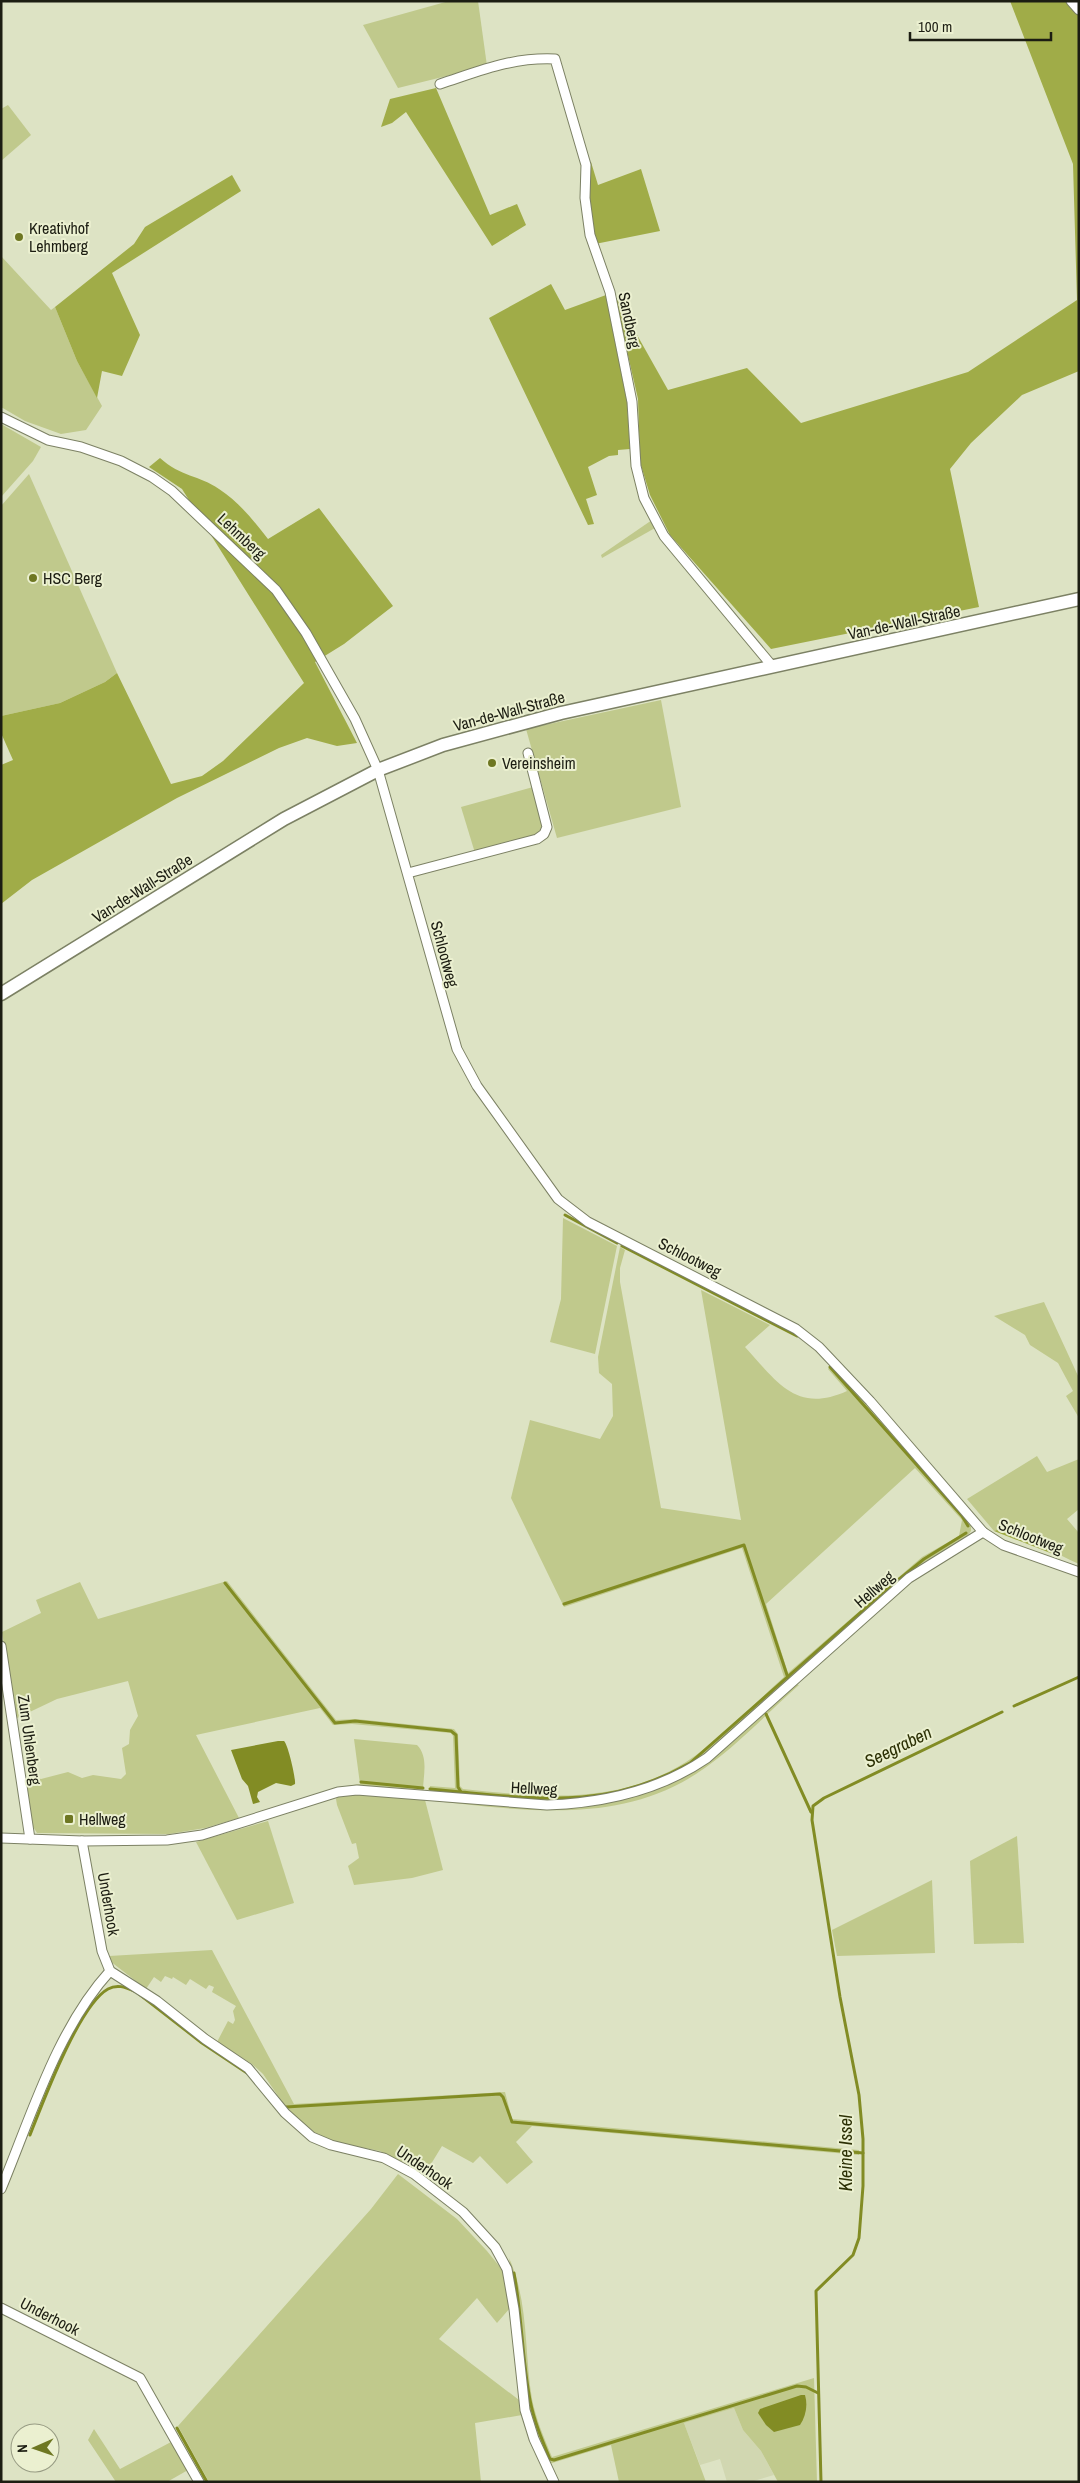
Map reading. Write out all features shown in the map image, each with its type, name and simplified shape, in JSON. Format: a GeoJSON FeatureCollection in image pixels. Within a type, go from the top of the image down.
{"type":"FeatureCollection","features":[{"type":"Feature","properties":{"kind":"main road","name":"Van-de-Wall-Straße"},"geometry":{"type":"LineString","coordinates":[[1,994],[284,819],[378,770],[443,745],[501,728],[1079,599]]}},
{"type":"Feature","properties":{"kind":"street"},"geometry":{"type":"LineString","coordinates":[[1071,1],[1079,10]]}},
{"type":"Feature","properties":{"kind":"street","name":"Sandberg"},"geometry":{"type":"LineString","coordinates":[[440,84],[514,60],[532,58],[555,59],[586,164],[585,198],[590,235],[612,301],[632,402],[636,466],[644,498],[664,536],[773,667]]}},
{"type":"Feature","properties":{"kind":"street","name":"Lehmberg"},"geometry":{"type":"LineString","coordinates":[[1,417],[48,440],[81,447],[121,461],[152,477],[172,491],[235,548],[276,590],[306,633],[355,720],[378,770]]}},
{"type":"Feature","properties":{"kind":"street"},"geometry":{"type":"LineString","coordinates":[[408,873],[537,839],[544,834],[547,826],[528,754]]}},
{"type":"Feature","properties":{"kind":"street","name":"Schlootweg"},"geometry":{"type":"LineString","coordinates":[[378,770],[457,1049],[477,1086],[558,1198],[588,1222],[796,1329],[808,1337],[870,1401],[983,1532],[1003,1545],[1079,1572]]}},
{"type":"Feature","properties":{"kind":"street","name":"Hellweg"},"geometry":{"type":"LineString","coordinates":[[1,1838],[82,1841],[167,1840],[202,1835],[338,1792],[357,1790],[547,1805],[614,1798],[653,1787],[673,1778],[707,1758],[909,1578],[983,1532]]}},
{"type":"Feature","properties":{"kind":"street","name":"Zum Uhlenberg"},"geometry":{"type":"LineString","coordinates":[[1,1646],[30,1839]]}},
{"type":"Feature","properties":{"kind":"street","name":"Underhook"},"geometry":{"type":"LineString","coordinates":[[82,1841],[102,1951],[110,1971],[157,2001],[205,2039],[248,2068],[285,2113],[312,2137],[331,2145],[384,2158],[414,2174],[463,2212],[495,2247],[507,2269],[514,2309],[525,2410],[534,2439],[554,2482]]}},
{"type":"Feature","properties":{"kind":"street"},"geometry":{"type":"LineString","coordinates":[[1,2189],[68,2032],[96,1988],[110,1971]]}},
{"type":"Feature","properties":{"kind":"street","name":"Underhook"},"geometry":{"type":"LineString","coordinates":[[1,2308],[140,2378],[199,2482]]}},
{"type":"Feature","properties":{"kind":"shaded area"},"geometry":{"type":"Polygon","coordinates":[[[449,1],[478,1],[487,66],[398,88],[363,25],[449,1]]]}},
{"type":"Feature","properties":{"kind":"shaded area"},"geometry":{"type":"Polygon","coordinates":[[[1010,1],[1079,1],[1079,371],[1022,395],[971,443],[950,469],[979,607],[771,649],[670,535],[650,495],[640,462],[638,399],[614,294],[668,390],[747,368],[801,423],[968,372],[1077,300],[1073,164],[1010,1]]]}},
{"type":"Feature","properties":{"kind":"shaded area"},"geometry":{"type":"Polygon","coordinates":[[[436,88],[490,215],[517,204],[526,225],[492,246],[406,112],[392,123],[381,127],[390,99],[436,88]]]}},
{"type":"Feature","properties":{"kind":"shaded area"},"geometry":{"type":"Polygon","coordinates":[[[8,105],[31,135],[1,161],[1,109],[8,105]]]}},
{"type":"Feature","properties":{"kind":"shaded area"},"geometry":{"type":"Polygon","coordinates":[[[591,162],[598,185],[641,169],[660,231],[595,244],[587,192],[591,162]]]}},
{"type":"Feature","properties":{"kind":"shaded area"},"geometry":{"type":"Polygon","coordinates":[[[232,175],[241,191],[112,273],[140,335],[122,376],[102,371],[97,398],[77,361],[55,307],[134,244],[145,227],[232,175]]]}},
{"type":"Feature","properties":{"kind":"shaded area"},"geometry":{"type":"Polygon","coordinates":[[[1,256],[51,310],[55,307],[77,361],[102,406],[86,430],[61,434],[25,421],[1,407],[1,256]]]}},
{"type":"Feature","properties":{"kind":"shaded area"},"geometry":{"type":"Polygon","coordinates":[[[551,284],[565,310],[606,295],[627,402],[630,449],[618,450],[618,455],[609,456],[588,467],[597,495],[586,499],[594,524],[588,525],[489,318],[551,284]]]}},
{"type":"Feature","properties":{"kind":"shaded area"},"geometry":{"type":"Polygon","coordinates":[[[1,424],[41,447],[33,461],[1,497],[1,424]]]}},
{"type":"Feature","properties":{"kind":"shaded area"},"geometry":{"type":"Polygon","coordinates":[[[160,458],[175,469],[212,484],[226,494],[246,512],[268,539],[319,508],[393,606],[344,644],[315,662],[357,743],[337,746],[307,738],[279,748],[177,798],[32,880],[1,904],[1,765],[13,760],[1,733],[1,716],[60,703],[105,682],[117,673],[171,784],[202,776],[223,761],[304,683],[182,489],[149,467],[160,458]]]}},
{"type":"Feature","properties":{"kind":"shaded area","name":"HSC Berg"},"geometry":{"type":"Polygon","coordinates":[[[29,474],[117,673],[105,682],[60,703],[1,716],[1,506],[29,474]]]}},
{"type":"Feature","properties":{"kind":"shaded area"},"geometry":{"type":"Polygon","coordinates":[[[652,520],[655,528],[602,558],[601,555],[652,520]]]}},
{"type":"Feature","properties":{"kind":"shaded area"},"geometry":{"type":"Polygon","coordinates":[[[661,700],[681,807],[557,838],[526,729],[661,700]]]}},
{"type":"Feature","properties":{"kind":"shaded area"},"geometry":{"type":"Polygon","coordinates":[[[533,787],[543,823],[538,834],[475,853],[461,807],[533,787]]]}},
{"type":"Feature","properties":{"kind":"shaded area"},"geometry":{"type":"Polygon","coordinates":[[[563,1218],[617,1246],[595,1354],[550,1342],[561,1299],[563,1218]]]}},
{"type":"Feature","properties":{"kind":"shaded area"},"geometry":{"type":"Polygon","coordinates":[[[620,1247],[625,1250],[620,1268],[620,1282],[661,1508],[741,1520],[701,1290],[770,1325],[745,1347],[767,1372],[789,1391],[814,1399],[829,1397],[847,1391],[828,1369],[831,1365],[966,1517],[971,1525],[971,1531],[965,1539],[924,1562],[895,1586],[703,1756],[671,1775],[639,1788],[605,1796],[536,1800],[430,1791],[430,1786],[455,1788],[453,1736],[451,1733],[352,1724],[333,1725],[320,1708],[196,1735],[239,1818],[205,1828],[169,1834],[37,1833],[32,1825],[24,1781],[30,1776],[41,1779],[68,1772],[82,1778],[93,1775],[121,1779],[126,1774],[122,1748],[129,1744],[130,1730],[138,1716],[128,1681],[57,1699],[15,1719],[2,1632],[41,1613],[36,1600],[80,1582],[98,1619],[227,1581],[336,1720],[356,1719],[454,1729],[458,1734],[460,1786],[463,1789],[549,1796],[605,1792],[632,1786],[659,1776],[698,1754],[723,1733],[784,1677],[742,1548],[564,1607],[511,1498],[530,1420],[600,1439],[613,1416],[612,1384],[599,1373],[598,1357],[620,1247]],[[915,1468],[766,1604],[788,1673],[922,1557],[959,1536],[962,1520],[915,1468]]]}},
{"type":"Feature","properties":{"kind":"shaded area"},"geometry":{"type":"Polygon","coordinates":[[[1044,1302],[1079,1378],[1079,1418],[1066,1396],[1073,1391],[1058,1363],[1030,1345],[1025,1335],[994,1316],[1044,1302]]]}},
{"type":"Feature","properties":{"kind":"shaded area"},"geometry":{"type":"Polygon","coordinates":[[[1037,1456],[1047,1472],[1079,1459],[1079,1509],[1067,1519],[1079,1533],[1079,1564],[1009,1526],[994,1531],[967,1499],[1037,1456]]]}},
{"type":"Feature","properties":{"kind":"shaded area"},"geometry":{"type":"Polygon","coordinates":[[[1009,1526],[1026,1534],[1058,1556],[994,1531],[1009,1526]]]}},
{"type":"Feature","properties":{"kind":"shaded area"},"geometry":{"type":"Polygon","coordinates":[[[795,1684],[799,1685],[736,1743],[710,1764],[665,1791],[632,1802],[598,1808],[529,1810],[425,1800],[443,1870],[412,1878],[354,1885],[348,1866],[359,1858],[356,1843],[352,1844],[337,1805],[336,1799],[339,1795],[356,1792],[548,1808],[673,1782],[795,1684]]]}},
{"type":"Feature","properties":{"kind":"shaded area"},"geometry":{"type":"Polygon","coordinates":[[[354,1739],[417,1745],[421,1750],[424,1761],[423,1791],[335,1790],[333,1788],[360,1784],[354,1739]]]}},
{"type":"Feature","properties":{"kind":"shaded area"},"geometry":{"type":"Polygon","coordinates":[[[284,1741],[286,1744],[295,1784],[291,1786],[276,1783],[258,1792],[257,1797],[260,1802],[253,1804],[248,1786],[242,1779],[231,1750],[284,1741]]]}},
{"type":"Feature","properties":{"kind":"shaded area"},"geometry":{"type":"Polygon","coordinates":[[[268,1821],[294,1903],[237,1920],[196,1842],[268,1821]]]}},
{"type":"Feature","properties":{"kind":"shaded area"},"geometry":{"type":"Polygon","coordinates":[[[1017,1836],[1024,1943],[974,1944],[970,1861],[1017,1836]]]}},
{"type":"Feature","properties":{"kind":"shaded area"},"geometry":{"type":"Polygon","coordinates":[[[932,1880],[935,1953],[837,1956],[832,1930],[932,1880]]]}},
{"type":"Feature","properties":{"kind":"shaded area"},"geometry":{"type":"Polygon","coordinates":[[[212,1950],[294,2104],[505,2092],[512,2119],[859,2150],[859,2155],[532,2126],[516,2142],[533,2162],[507,2184],[480,2156],[473,2163],[442,2146],[431,2164],[426,2166],[414,2157],[409,2165],[380,2151],[339,2143],[319,2136],[287,2109],[263,2074],[252,2064],[217,2042],[228,2021],[233,2024],[235,2020],[233,2011],[236,2006],[212,1992],[214,1987],[209,1985],[206,1989],[190,1979],[186,1985],[173,1977],[172,1979],[165,1976],[161,1982],[154,1977],[146,1989],[110,1961],[109,1956],[212,1950]]]}},
{"type":"Feature","properties":{"kind":"shaded area"},"geometry":{"type":"Polygon","coordinates":[[[398,2174],[457,2219],[504,2272],[510,2308],[497,2323],[477,2298],[439,2339],[519,2400],[522,2415],[475,2423],[481,2482],[209,2482],[178,2426],[371,2209],[398,2174]]]}},
{"type":"Feature","properties":{"kind":"shaded area"},"geometry":{"type":"Polygon","coordinates":[[[509,2258],[520,2292],[523,2310],[532,2399],[543,2436],[552,2457],[814,2378],[817,2482],[778,2482],[761,2451],[743,2430],[734,2408],[684,2423],[706,2482],[619,2482],[611,2445],[549,2464],[532,2420],[527,2398],[518,2307],[509,2258]]]}},
{"type":"Feature","properties":{"kind":"shaded area"},"geometry":{"type":"Polygon","coordinates":[[[805,2395],[806,2410],[800,2425],[774,2432],[766,2425],[758,2413],[760,2409],[805,2395]]]}},
{"type":"Feature","properties":{"kind":"shaded area"},"geometry":{"type":"Polygon","coordinates":[[[734,2408],[743,2430],[761,2451],[774,2475],[750,2482],[727,2482],[720,2459],[700,2465],[684,2423],[734,2408]]]}},
{"type":"Feature","properties":{"kind":"shaded area"},"geometry":{"type":"Polygon","coordinates":[[[94,2429],[120,2469],[171,2442],[188,2470],[167,2482],[116,2482],[88,2440],[94,2429]]]}},
{"type":"Feature","properties":{"kind":"waterway"},"geometry":{"type":"LineString","coordinates":[[565,1215],[617,1243]]}},
{"type":"Feature","properties":{"kind":"waterway"},"geometry":{"type":"LineString","coordinates":[[622,1246],[797,1336]]}},
{"type":"Feature","properties":{"kind":"waterway"},"geometry":{"type":"LineString","coordinates":[[830,1367],[962,1516],[968,1526]]}},
{"type":"Feature","properties":{"kind":"waterway"},"geometry":{"type":"LineString","coordinates":[[225,1583],[335,1723],[355,1721],[451,1731],[456,1735],[458,1787],[461,1792],[522,1797],[578,1797],[606,1794],[633,1788],[690,1763],[887,1589],[924,1559],[966,1533]]}},
{"type":"Feature","properties":{"kind":"waterway"},"geometry":{"type":"LineString","coordinates":[[564,1604],[744,1545],[788,1678]]}},
{"type":"Feature","properties":{"kind":"waterway","name":"Seegraben"},"geometry":{"type":"LineString","coordinates":[[1014,1706],[1079,1677]]}},
{"type":"Feature","properties":{"kind":"waterway","name":"Kleine Issel"},"geometry":{"type":"LineString","coordinates":[[821,2482],[816,2291],[853,2255],[859,2238],[863,2186],[863,2139],[859,2095],[840,1997],[812,1820],[813,1806],[824,1798],[1002,1712]]}},
{"type":"Feature","properties":{"kind":"waterway"},"geometry":{"type":"LineString","coordinates":[[766,1714],[811,1812]]}},
{"type":"Feature","properties":{"kind":"waterway"},"geometry":{"type":"LineString","coordinates":[[361,1782],[423,1788]]}},
{"type":"Feature","properties":{"kind":"waterway"},"geometry":{"type":"LineString","coordinates":[[430,1789],[461,1792]]}},
{"type":"Feature","properties":{"kind":"waterway"},"geometry":{"type":"LineString","coordinates":[[30,2135],[63,2056],[85,2014],[108,1989],[121,1987],[134,1991]]}},
{"type":"Feature","properties":{"kind":"waterway"},"geometry":{"type":"LineString","coordinates":[[139,1994],[202,2043],[247,2073]]}},
{"type":"Feature","properties":{"kind":"waterway"},"geometry":{"type":"LineString","coordinates":[[286,2107],[500,2094],[503,2097],[512,2122],[863,2153]]}},
{"type":"Feature","properties":{"kind":"waterway"},"geometry":{"type":"LineString","coordinates":[[514,2273],[530,2400],[541,2438],[550,2459],[554,2460],[797,2386],[806,2387],[818,2393]]}},
{"type":"Feature","properties":{"kind":"waterway"},"geometry":{"type":"LineString","coordinates":[[177,2428],[207,2482]]}},
{"type":"Feature","properties":{"kind":"place","name":"Kreativhof Lehmberg"},"geometry":{"type":"Point","coordinates":[19,237]}},
{"type":"Feature","properties":{"kind":"place","name":"HSC Berg"},"geometry":{"type":"Point","coordinates":[33,578]}},
{"type":"Feature","properties":{"kind":"place","name":"Vereinsheim"},"geometry":{"type":"Point","coordinates":[492,763]}},
{"type":"Feature","properties":{"kind":"place","name":"Hellweg"},"geometry":{"type":"Point","coordinates":[69,1819]}}]}
